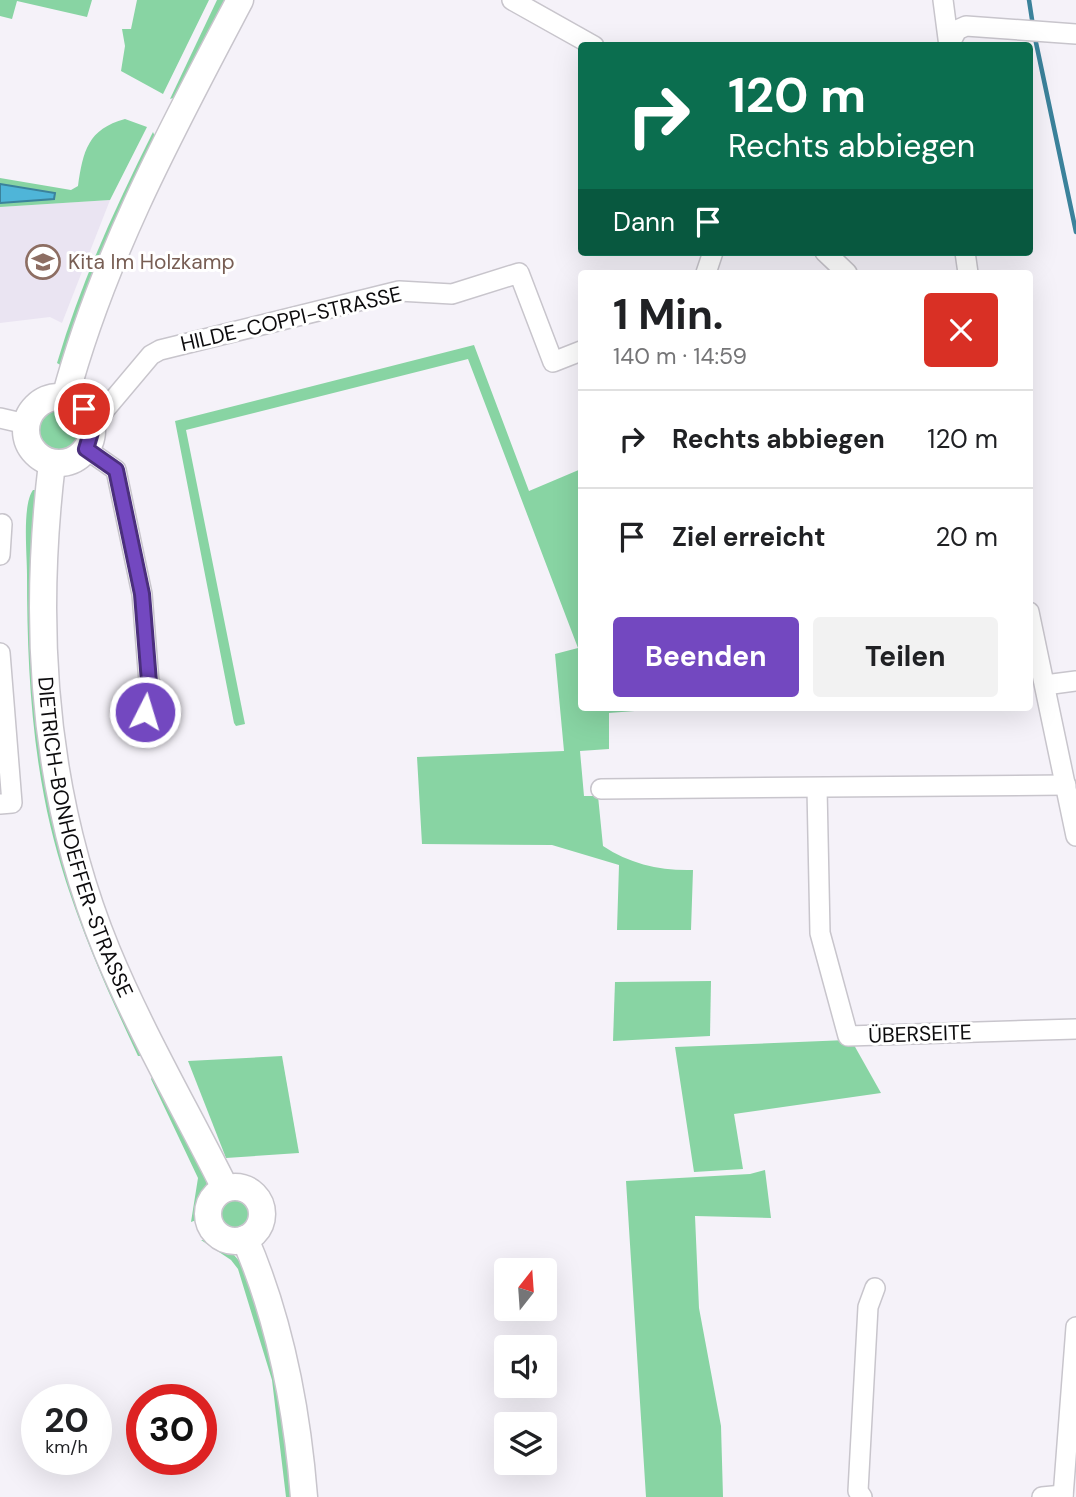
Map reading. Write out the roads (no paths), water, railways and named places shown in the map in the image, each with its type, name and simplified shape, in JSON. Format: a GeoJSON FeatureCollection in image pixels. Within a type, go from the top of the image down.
{"type":"FeatureCollection","features":[{"type":"Feature","properties":{"kind":"street"},"geometry":{"type":"LineString","coordinates":[[65,398],[89,314],[123,229],[240,0]]}},
{"type":"Feature","properties":{"kind":"street"},"geometry":{"type":"LineString","coordinates":[[512,0],[587,42]]}},
{"type":"Feature","properties":{"kind":"street"},"geometry":{"type":"LineString","coordinates":[[943,0],[948,42]]}},
{"type":"Feature","properties":{"kind":"street"},"geometry":{"type":"LineString","coordinates":[[950,42],[957,30],[966,26],[1076,34]]}},
{"type":"Feature","properties":{"kind":"street"},"geometry":{"type":"LineString","coordinates":[[829,256],[844,270]]}},
{"type":"Feature","properties":{"kind":"street","name":"HILDE-COPPI-STRASSE"},"geometry":{"type":"LineString","coordinates":[[90,418],[103,412],[151,355],[165,348],[399,291],[452,294],[519,273],[553,362],[578,352]]}},
{"type":"Feature","properties":{"kind":"street"},"geometry":{"type":"LineString","coordinates":[[65,398],[84,409],[90,418],[91,439],[86,449],[71,461],[52,463],[36,455],[30,448],[26,424],[37,405],[46,400],[65,398]]}},
{"type":"Feature","properties":{"kind":"street"},"geometry":{"type":"LineString","coordinates":[[0,418],[26,424]]}},
{"type":"Feature","properties":{"kind":"street"},"geometry":{"type":"LineString","coordinates":[[86,449],[116,470],[142,594],[149,682]]}},
{"type":"Feature","properties":{"kind":"street","name":"DIETRICH-BONHOEFFER-STRASSE"},"geometry":{"type":"LineString","coordinates":[[52,463],[42,576],[42,657],[49,728],[64,814],[81,880],[112,962],[225,1188]]}},
{"type":"Feature","properties":{"kind":"street"},"geometry":{"type":"LineString","coordinates":[[0,555],[2,524]]}},
{"type":"Feature","properties":{"kind":"street"},"geometry":{"type":"LineString","coordinates":[[1033,630],[1076,836]]}},
{"type":"Feature","properties":{"kind":"street"},"geometry":{"type":"LineString","coordinates":[[0,653],[12,803],[0,804]]}},
{"type":"Feature","properties":{"kind":"street"},"geometry":{"type":"LineString","coordinates":[[1045,685],[1076,681]]}},
{"type":"Feature","properties":{"kind":"street"},"geometry":{"type":"LineString","coordinates":[[601,789],[1066,785]]}},
{"type":"Feature","properties":{"kind":"street","name":"ÜBERSEITE"},"geometry":{"type":"LineString","coordinates":[[817,788],[819,926],[848,1036],[1076,1029]]}},
{"type":"Feature","properties":{"kind":"street"},"geometry":{"type":"LineString","coordinates":[[225,1188],[244,1188],[261,1204],[261,1223],[254,1233],[245,1239],[225,1238],[211,1225],[210,1203],[225,1188]]}},
{"type":"Feature","properties":{"kind":"street"},"geometry":{"type":"LineString","coordinates":[[245,1239],[262,1282],[283,1357],[296,1425],[304,1497]]}},
{"type":"Feature","properties":{"kind":"street"},"geometry":{"type":"LineString","coordinates":[[859,1495],[868,1307],[875,1288]]}},
{"type":"Feature","properties":{"kind":"street"},"geometry":{"type":"LineString","coordinates":[[1042,1497],[1063,1496],[1076,1327]]}},
{"type":"Feature","properties":{"kind":"water"},"geometry":{"type":"Polygon","coordinates":[[[0,184],[55,193],[54,199],[0,203],[0,184]]]}},
{"type":"Feature","properties":{"kind":"waterway"},"geometry":{"type":"LineString","coordinates":[[1029,0],[1033,26]]}},
{"type":"Feature","properties":{"kind":"waterway"},"geometry":{"type":"LineString","coordinates":[[1035,38],[1076,232]]}},
{"type":"Feature","properties":{"kind":"place","name":"Kita Im Holzkamp"},"geometry":{"type":"Point","coordinates":[43,262]}}]}
